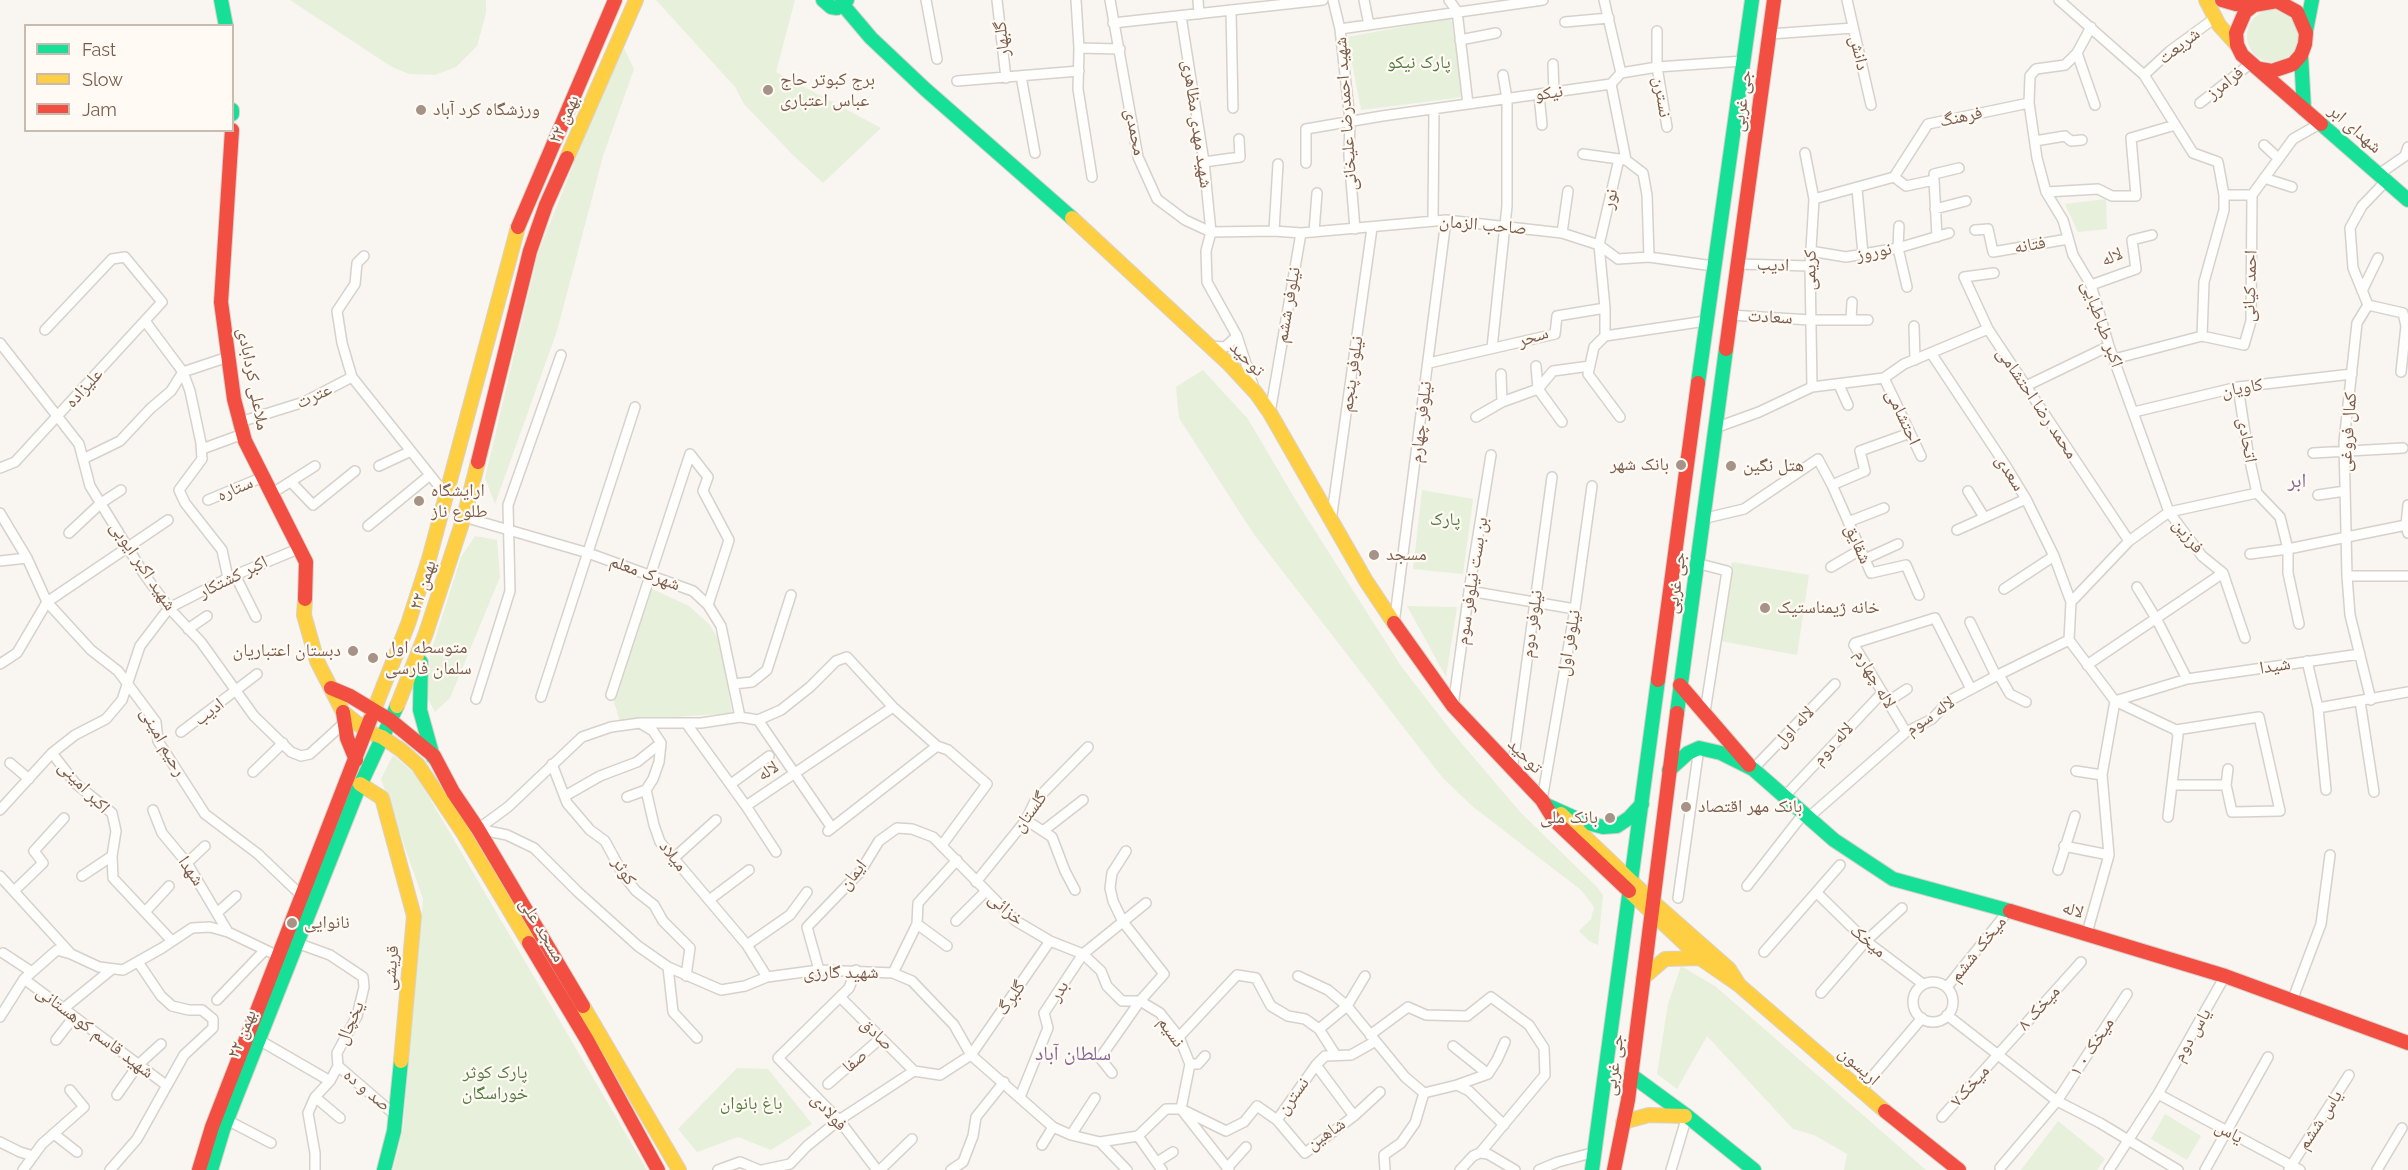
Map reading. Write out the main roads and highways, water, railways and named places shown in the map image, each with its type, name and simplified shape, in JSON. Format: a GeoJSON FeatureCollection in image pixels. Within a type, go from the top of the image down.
{"type":"FeatureCollection","features":[{"type":"Feature","properties":{"kind":"main road"},"geometry":{"type":"LineString","coordinates":[[221,0],[226,24]]}},
{"type":"Feature","properties":{"kind":"main road","name":"۲۲ بهمن"},"geometry":{"type":"LineString","coordinates":[[199,1170],[272,953],[303,897],[408,624],[429,559],[516,234],[615,0]]}},
{"type":"Feature","properties":{"kind":"main road","name":"۲۲ بهمن"},"geometry":{"type":"LineString","coordinates":[[211,1170],[227,1120],[297,943],[363,779],[426,633],[464,517],[533,241],[546,205],[636,0]]}},
{"type":"Feature","properties":{"kind":"main road"},"geometry":{"type":"LineString","coordinates":[[823,0],[831,7],[845,3]]}},
{"type":"Feature","properties":{"kind":"main road","name":"جی غربی"},"geometry":{"type":"LineString","coordinates":[[1592,1170],[1713,266],[1752,0]]}},
{"type":"Feature","properties":{"kind":"main road","name":"جی غربی"},"geometry":{"type":"LineString","coordinates":[[1614,1170],[1631,1074],[1696,563],[1774,0]]}},
{"type":"Feature","properties":{"kind":"main road"},"geometry":{"type":"LineString","coordinates":[[2206,0],[2215,18],[2237,45],[2242,56],[2255,67],[2271,71],[2283,69],[2293,64],[2301,55]]}},
{"type":"Feature","properties":{"kind":"main road"},"geometry":{"type":"LineString","coordinates":[[2222,0],[2254,5],[2278,1],[2297,12],[2306,33]]}},
{"type":"Feature","properties":{"kind":"main road"},"geometry":{"type":"LineString","coordinates":[[2304,109],[2301,55],[2312,0]]}},
{"type":"Feature","properties":{"kind":"main road","name":"توحید"},"geometry":{"type":"LineString","coordinates":[[845,3],[871,38],[1038,186],[1256,393],[1270,413],[1366,581],[1394,624],[1454,706],[1512,771],[1544,803],[1564,816],[1631,888]]}},
{"type":"Feature","properties":{"kind":"main road"},"geometry":{"type":"LineString","coordinates":[[2237,45],[2236,33],[2239,22],[2245,12],[2254,5]]}},
{"type":"Feature","properties":{"kind":"main road","name":"شهدای ابر"},"geometry":{"type":"LineString","coordinates":[[2255,67],[2408,200]]}},
{"type":"Feature","properties":{"kind":"main road","name":"ملاعلی کردابادی"},"geometry":{"type":"LineString","coordinates":[[231,132],[221,302],[234,399],[242,428],[263,477],[306,562],[304,615],[317,661],[344,718]]}},
{"type":"Feature","properties":{"kind":"main road"},"geometry":{"type":"LineString","coordinates":[[516,234],[533,241]]}},
{"type":"Feature","properties":{"kind":"main road"},"geometry":{"type":"LineString","coordinates":[[426,633],[419,675],[419,695],[424,727],[434,756]]}},
{"type":"Feature","properties":{"kind":"main road"},"geometry":{"type":"LineString","coordinates":[[1680,685],[1752,769]]}},
{"type":"Feature","properties":{"kind":"main road"},"geometry":{"type":"LineString","coordinates":[[331,688],[350,696],[390,720],[434,756]]}},
{"type":"Feature","properties":{"kind":"main road"},"geometry":{"type":"LineString","coordinates":[[344,718],[368,732]]}},
{"type":"Feature","properties":{"kind":"main road"},"geometry":{"type":"LineString","coordinates":[[344,718],[356,760]]}},
{"type":"Feature","properties":{"kind":"main road","name":"مسجد علی"},"geometry":{"type":"LineString","coordinates":[[368,732],[382,737],[401,750],[421,770],[462,831],[586,1040],[658,1170]]}},
{"type":"Feature","properties":{"kind":"main road"},"geometry":{"type":"LineString","coordinates":[[1669,770],[1688,753],[1699,748],[1721,753],[1752,769]]}},
{"type":"Feature","properties":{"kind":"main road"},"geometry":{"type":"LineString","coordinates":[[363,779],[382,757],[401,750]]}},
{"type":"Feature","properties":{"kind":"main road"},"geometry":{"type":"LineString","coordinates":[[421,770],[434,756]]}},
{"type":"Feature","properties":{"kind":"main road","name":"مسجد علی"},"geometry":{"type":"LineString","coordinates":[[434,756],[453,792],[478,829],[599,1032],[678,1170]]}},
{"type":"Feature","properties":{"kind":"main road","name":"لاله"},"geometry":{"type":"LineString","coordinates":[[1752,769],[1834,840],[1893,879],[2009,910],[2226,976],[2408,1042]]}},
{"type":"Feature","properties":{"kind":"main road","name":"قریشی"},"geometry":{"type":"LineString","coordinates":[[363,779],[382,798],[414,916],[394,1131],[384,1170]]}},
{"type":"Feature","properties":{"kind":"main road"},"geometry":{"type":"LineString","coordinates":[[1544,803],[1584,822],[1604,827],[1617,826],[1629,818],[1642,804]]}},
{"type":"Feature","properties":{"kind":"main road","name":"اریسون"},"geometry":{"type":"LineString","coordinates":[[1631,888],[1700,958],[1754,997],[1860,1091],[1959,1170]]}},
{"type":"Feature","properties":{"kind":"main road","name":"اریسون"},"geometry":{"type":"LineString","coordinates":[[1652,908],[1729,969],[1739,985]]}},
{"type":"Feature","properties":{"kind":"main road"},"geometry":{"type":"LineString","coordinates":[[1643,978],[1665,959],[1700,958]]}},
{"type":"Feature","properties":{"kind":"main road"},"geometry":{"type":"LineString","coordinates":[[586,1040],[599,1032]]}},
{"type":"Feature","properties":{"kind":"main road"},"geometry":{"type":"LineString","coordinates":[[1631,1074],[1754,1170]]}},
{"type":"Feature","properties":{"kind":"main road"},"geometry":{"type":"LineString","coordinates":[[1623,1122],[1649,1115],[1687,1116]]}},
{"type":"Feature","properties":{"kind":"place","name":"برج کبوتر حاج عباس اعتباری"},"geometry":{"type":"Point","coordinates":[768,90]}},
{"type":"Feature","properties":{"kind":"place","name":"ورزشگاه کرد آباد"},"geometry":{"type":"Point","coordinates":[421,110]}},
{"type":"Feature","properties":{"kind":"place","name":"بانک شهر"},"geometry":{"type":"Point","coordinates":[1681,465]}},
{"type":"Feature","properties":{"kind":"place","name":"هتل نگین"},"geometry":{"type":"Point","coordinates":[1731,466]}},
{"type":"Feature","properties":{"kind":"place","name":"ارایشگاه طلوع ناز"},"geometry":{"type":"Point","coordinates":[419,501]}},
{"type":"Feature","properties":{"kind":"place","name":"مسجد"},"geometry":{"type":"Point","coordinates":[1374,555]}},
{"type":"Feature","properties":{"kind":"place","name":"خانه ژیمناستیک"},"geometry":{"type":"Point","coordinates":[1765,608]}},
{"type":"Feature","properties":{"kind":"place","name":"دبستان اعتباریان"},"geometry":{"type":"Point","coordinates":[353,651]}},
{"type":"Feature","properties":{"kind":"place","name":"متوسطه اول سلمان فارسی"},"geometry":{"type":"Point","coordinates":[373,658]}},
{"type":"Feature","properties":{"kind":"place","name":"بانک مهر اقتصاد"},"geometry":{"type":"Point","coordinates":[1686,807]}},
{"type":"Feature","properties":{"kind":"place","name":"بانک ملی"},"geometry":{"type":"Point","coordinates":[1610,818]}},
{"type":"Feature","properties":{"kind":"place","name":"نانوایی"},"geometry":{"type":"Point","coordinates":[292,923]}},
{"type":"Feature","properties":{"kind":"district","name":"ابر"},"geometry":{"type":"Point","coordinates":[2297,481]}},
{"type":"Feature","properties":{"kind":"district","name":"سلطان آباد"},"geometry":{"type":"Point","coordinates":[1073,1054]}},
{"type":"Feature","properties":{"kind":"park label","name":"پارک نیکو"},"geometry":{"type":"Point","coordinates":[1419,63]}},
{"type":"Feature","properties":{"kind":"park label","name":"پارک"},"geometry":{"type":"Point","coordinates":[1445,520]}},
{"type":"Feature","properties":{"kind":"park label","name":"پارک کوثر خوراسگان"},"geometry":{"type":"Point","coordinates":[495,1083]}},
{"type":"Feature","properties":{"kind":"park label","name":"باغ بانوان"},"geometry":{"type":"Point","coordinates":[751,1104]}}]}
